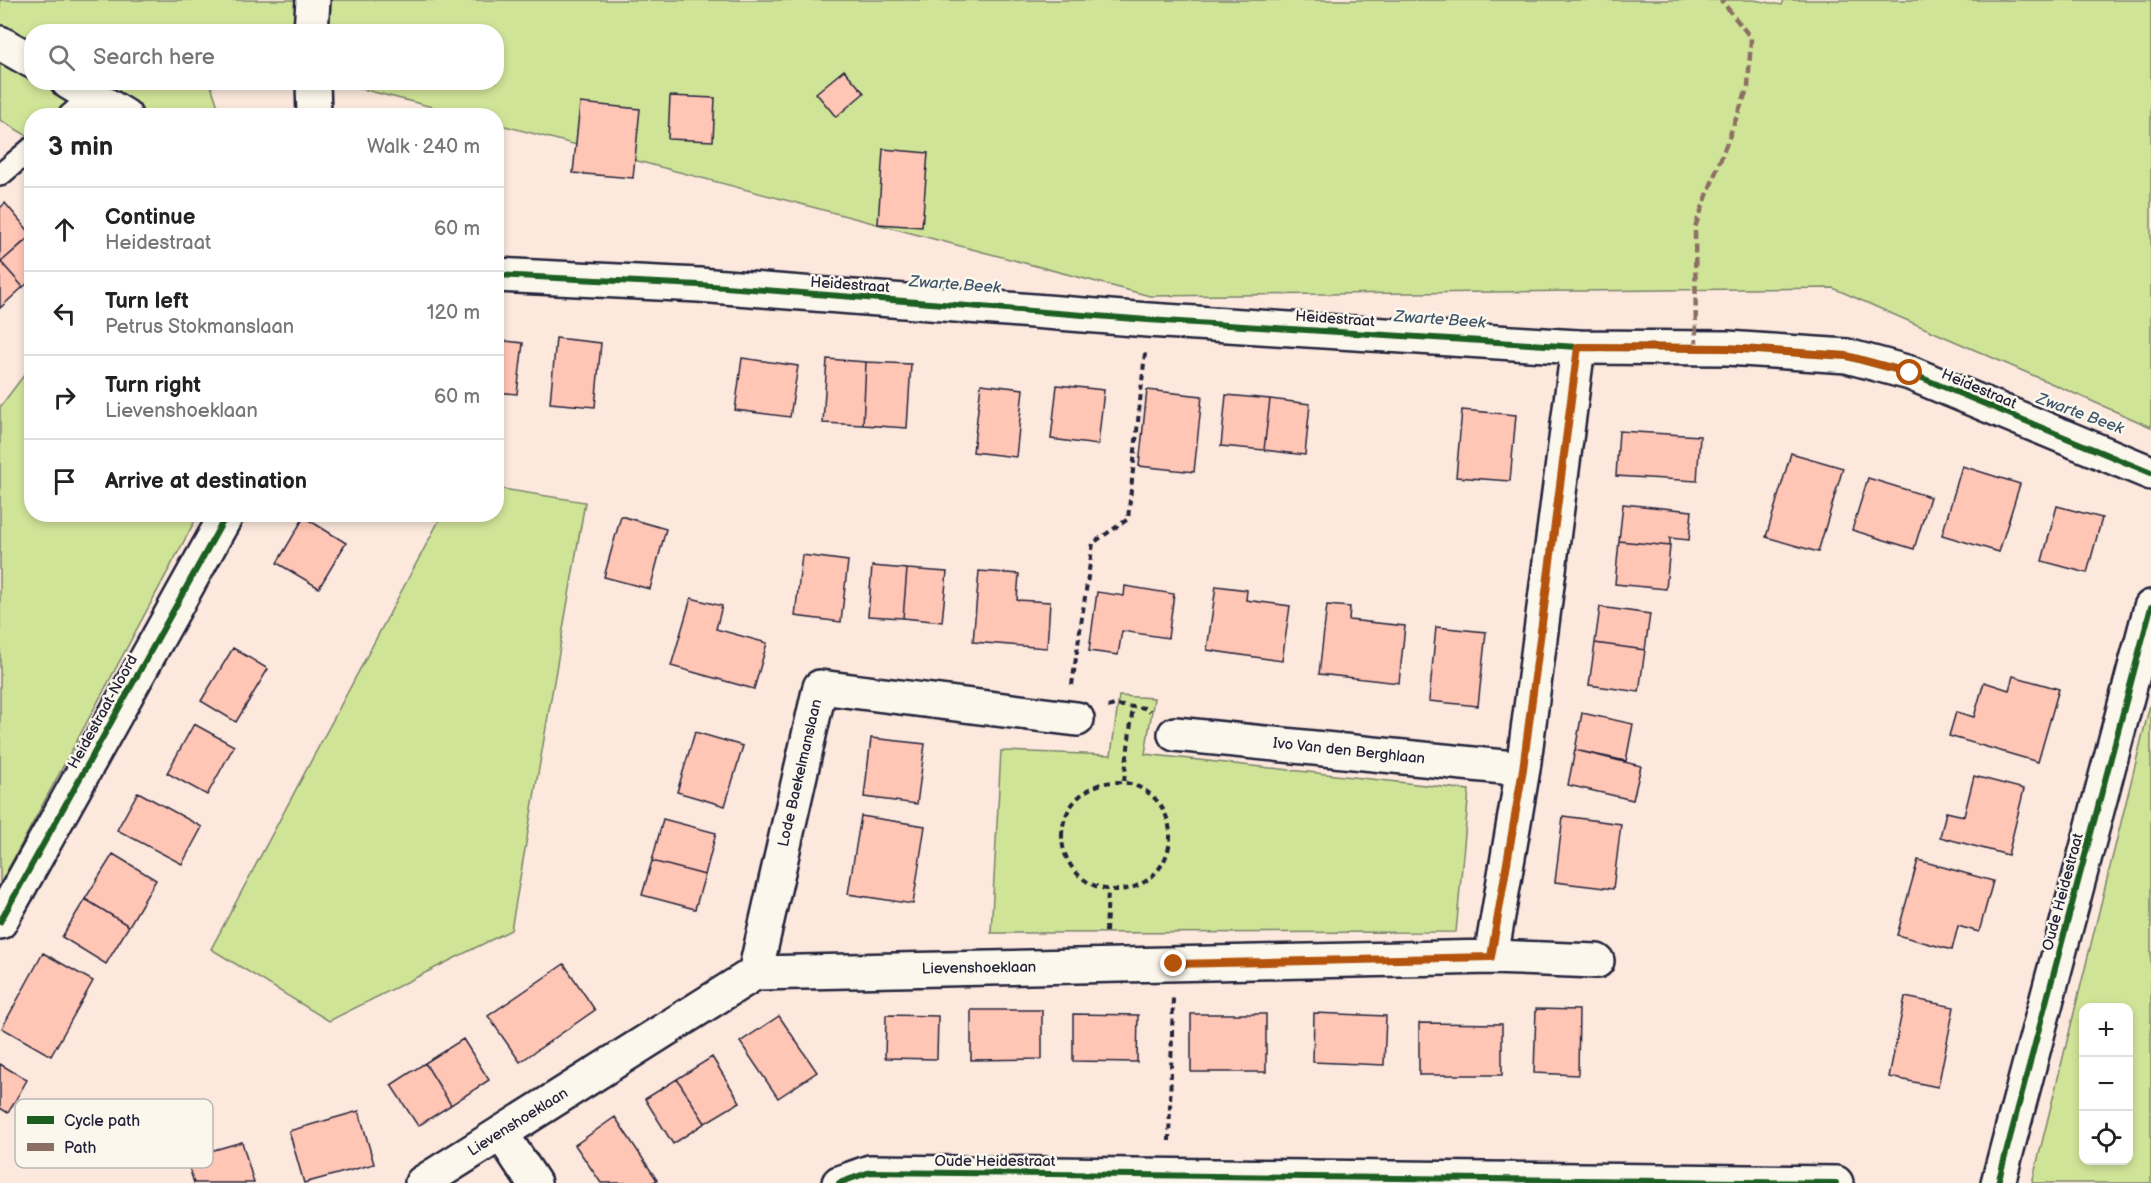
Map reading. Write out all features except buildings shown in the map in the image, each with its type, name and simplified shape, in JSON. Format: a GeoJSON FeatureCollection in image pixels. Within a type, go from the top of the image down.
{"type":"FeatureCollection","features":[{"type":"Feature","properties":{"kind":"street"},"geometry":{"type":"LineString","coordinates":[[312,24],[313,0]]}},
{"type":"Feature","properties":{"kind":"street"},"geometry":{"type":"LineString","coordinates":[[0,43],[24,56]]}},
{"type":"Feature","properties":{"kind":"street"},"geometry":{"type":"LineString","coordinates":[[313,90],[314,108]]}},
{"type":"Feature","properties":{"kind":"street"},"geometry":{"type":"LineString","coordinates":[[76,98],[103,108]]}},
{"type":"Feature","properties":{"kind":"street","name":"Heidestraat"},"geometry":{"type":"LineString","coordinates":[[504,275],[699,285],[1148,320],[1578,347],[1726,348],[1847,356],[1910,373],[2151,473]]}},
{"type":"Feature","properties":{"kind":"street"},"geometry":{"type":"LineString","coordinates":[[1491,957],[1523,769],[1578,347]]}},
{"type":"Feature","properties":{"kind":"street","name":"Heidestraat-Noord"},"geometry":{"type":"LineString","coordinates":[[0,922],[223,522]]}},
{"type":"Feature","properties":{"kind":"street","name":"Oude Heidestraat"},"geometry":{"type":"LineString","coordinates":[[1998,1183],[2151,606]]}},
{"type":"Feature","properties":{"kind":"street","name":"Lode Baekelmanslaan"},"geometry":{"type":"LineString","coordinates":[[755,973],[820,687],[1077,719]]}},
{"type":"Feature","properties":{"kind":"street","name":"Ivo Van den Berghlaan"},"geometry":{"type":"LineString","coordinates":[[1175,734],[1523,769]]}},
{"type":"Feature","properties":{"kind":"street","name":"Lievenshoeklaan"},"geometry":{"type":"LineString","coordinates":[[422,1183],[755,973],[1491,957],[1597,961]]}},
{"type":"Feature","properties":{"kind":"street"},"geometry":{"type":"LineString","coordinates":[[501,1133],[534,1183]]}},
{"type":"Feature","properties":{"kind":"street","name":"Oude Heidestraat"},"geometry":{"type":"LineString","coordinates":[[839,1183],[870,1172],[1836,1183]]}},
{"type":"Feature","properties":{"kind":"lane"},"geometry":{"type":"LineString","coordinates":[[0,175],[24,155]]}},
{"type":"Feature","properties":{"kind":"path"},"geometry":{"type":"LineString","coordinates":[[1148,320],[1128,519],[1093,543],[1071,682],[1077,719],[1114,705],[1133,706],[1146,708],[1175,734]]}},
{"type":"Feature","properties":{"kind":"path"},"geometry":{"type":"LineString","coordinates":[[1124,781],[1133,706]]}},
{"type":"Feature","properties":{"kind":"path"},"geometry":{"type":"LineString","coordinates":[[1124,781],[1150,792],[1168,816],[1171,844],[1160,871],[1137,888],[1108,891],[1082,880],[1064,857],[1061,828],[1072,802],[1095,785],[1124,781]]}},
{"type":"Feature","properties":{"kind":"path"},"geometry":{"type":"LineString","coordinates":[[1168,1174],[1174,964]]}},
{"type":"Feature","properties":{"kind":"green space"},"geometry":{"type":"Polygon","coordinates":[[[0,0],[1754,0],[1782,5],[1784,0],[2151,0],[2151,427],[1833,288],[1150,296],[504,126],[504,108],[436,108],[366,90],[504,90],[504,24],[24,24],[24,90],[212,90],[219,108],[24,108],[24,134],[0,120],[0,0]]]}},
{"type":"Feature","properties":{"kind":"green space"},"geometry":{"type":"Polygon","coordinates":[[[24,375],[24,522],[194,522],[0,884],[0,407],[24,375]]]}},
{"type":"Feature","properties":{"kind":"green space"},"geometry":{"type":"Polygon","coordinates":[[[504,489],[585,502],[511,930],[329,1021],[211,949],[438,522],[504,522],[504,489]]]}},
{"type":"Feature","properties":{"kind":"green space"},"geometry":{"type":"Polygon","coordinates":[[[1119,696],[1154,698],[1145,754],[1469,790],[1456,932],[991,933],[1001,751],[1111,755],[1119,696]]]}},
{"type":"Feature","properties":{"kind":"green space"},"geometry":{"type":"Polygon","coordinates":[[[2151,701],[2151,1183],[2032,1183],[2151,701]]]}},
{"type":"Feature","properties":{"kind":"marked path"},"geometry":{"type":"LineString","coordinates":[[1696,348],[1695,227],[1748,87],[1751,38],[1721,0]]}},
{"type":"Feature","properties":{"kind":"cycle path"},"geometry":{"type":"LineString","coordinates":[[504,275],[699,285],[1148,320],[1578,347],[1727,348],[1847,356],[1910,373],[2151,473]]}},
{"type":"Feature","properties":{"kind":"cycle path"},"geometry":{"type":"LineString","coordinates":[[0,922],[223,522]]}},
{"type":"Feature","properties":{"kind":"cycle path"},"geometry":{"type":"LineString","coordinates":[[1998,1183],[2151,607]]}},
{"type":"Feature","properties":{"kind":"cycle path"},"geometry":{"type":"LineString","coordinates":[[839,1183],[870,1172],[1836,1183]]}},
{"type":"Feature","properties":{"kind":"route"},"geometry":{"type":"LineString","coordinates":[[1174,964],[1491,957],[1523,769],[1578,347],[1726,348],[1847,356],[1910,373]]}},
{"type":"Feature","properties":{"kind":"water label","name":"Zwarte Beek"},"geometry":{"type":"Point","coordinates":[955,285]}},
{"type":"Feature","properties":{"kind":"water label","name":"Zwarte Beek"},"geometry":{"type":"Point","coordinates":[1440,320]}},
{"type":"Feature","properties":{"kind":"water label","name":"Zwarte Beek"},"geometry":{"type":"Point","coordinates":[2080,414]}}]}
